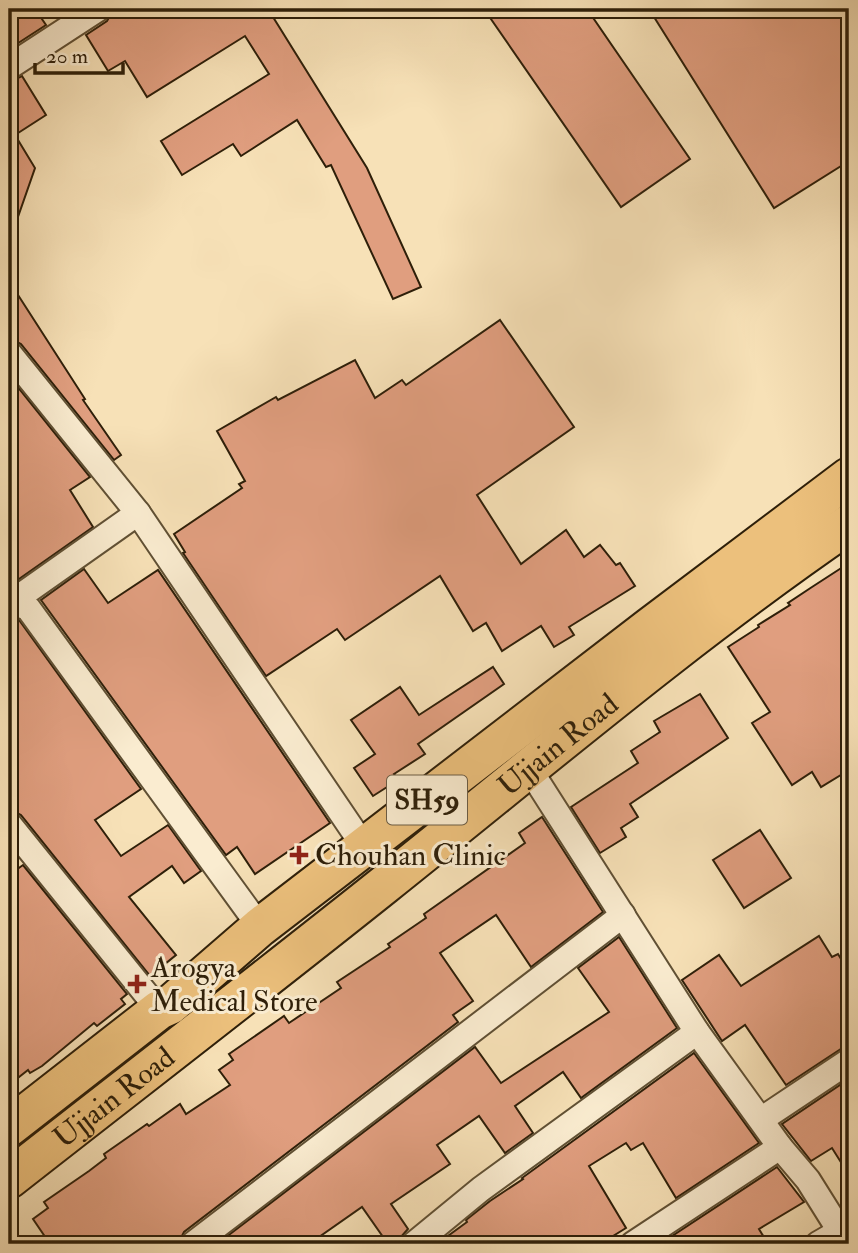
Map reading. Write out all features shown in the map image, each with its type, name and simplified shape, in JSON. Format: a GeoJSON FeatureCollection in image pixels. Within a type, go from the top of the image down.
{"type":"FeatureCollection","features":[{"type":"Feature","properties":{"kind":"main road","name":"Ujjain Road"},"geometry":{"type":"LineString","coordinates":[[9,1127],[159,1010],[170,1005],[260,927],[849,477]]}},
{"type":"Feature","properties":{"kind":"main road","name":"Ujjain Road"},"geometry":{"type":"LineString","coordinates":[[9,1179],[384,885],[528,767],[779,573],[849,524]]}},
{"type":"Feature","properties":{"kind":"street"},"geometry":{"type":"LineString","coordinates":[[9,68],[98,9]]}},
{"type":"Feature","properties":{"kind":"street"},"geometry":{"type":"LineString","coordinates":[[9,354],[138,513],[365,848]]}},
{"type":"Feature","properties":{"kind":"street"},"geometry":{"type":"LineString","coordinates":[[9,602],[138,513]]}},
{"type":"Feature","properties":{"kind":"street"},"geometry":{"type":"LineString","coordinates":[[9,602],[28,608],[260,927]]}},
{"type":"Feature","properties":{"kind":"street"},"geometry":{"type":"LineString","coordinates":[[528,767],[697,1032],[846,1234],[818,1244]]}},
{"type":"Feature","properties":{"kind":"street"},"geometry":{"type":"LineString","coordinates":[[9,824],[159,1010]]}},
{"type":"Feature","properties":{"kind":"street"},"geometry":{"type":"LineString","coordinates":[[193,1244],[623,915]]}},
{"type":"Feature","properties":{"kind":"street"},"geometry":{"type":"LineString","coordinates":[[414,1244],[481,1189],[697,1032]]}},
{"type":"Feature","properties":{"kind":"street"},"geometry":{"type":"LineString","coordinates":[[762,1119],[849,1061]]}},
{"type":"Feature","properties":{"kind":"street"},"geometry":{"type":"LineString","coordinates":[[633,1244],[780,1147]]}},
{"type":"Feature","properties":{"kind":"building"},"geometry":{"type":"Polygon","coordinates":[[[9,9],[35,9],[46,25],[9,49],[9,9]]]}},
{"type":"Feature","properties":{"kind":"building"},"geometry":{"type":"Polygon","coordinates":[[[117,9],[268,9],[367,168],[421,287],[393,299],[331,165],[326,167],[297,120],[241,156],[233,144],[182,175],[161,141],[269,74],[245,36],[147,97],[125,61],[108,71],[86,35],[107,21],[117,9]]]}},
{"type":"Feature","properties":{"kind":"building"},"geometry":{"type":"Polygon","coordinates":[[[484,9],[587,9],[690,159],[621,207],[484,9]]]}},
{"type":"Feature","properties":{"kind":"building"},"geometry":{"type":"Polygon","coordinates":[[[649,9],[849,9],[849,161],[774,208],[649,9]]]}},
{"type":"Feature","properties":{"kind":"building"},"geometry":{"type":"Polygon","coordinates":[[[22,76],[46,115],[15,135],[35,168],[12,234],[9,233],[9,82],[22,76]]]}},
{"type":"Feature","properties":{"kind":"building"},"geometry":{"type":"Polygon","coordinates":[[[9,281],[85,399],[83,400],[121,455],[114,460],[21,344],[9,338],[9,281]]]}},
{"type":"Feature","properties":{"kind":"building"},"geometry":{"type":"Polygon","coordinates":[[[500,320],[574,427],[477,495],[521,564],[566,530],[584,557],[600,545],[616,565],[620,563],[635,586],[569,627],[574,635],[554,647],[541,626],[502,651],[486,623],[473,631],[440,576],[345,640],[337,629],[266,676],[183,553],[185,552],[174,534],[242,488],[239,484],[245,481],[217,431],[276,397],[278,400],[355,360],[375,398],[402,380],[406,385],[500,320]]]}},
{"type":"Feature","properties":{"kind":"building"},"geometry":{"type":"Polygon","coordinates":[[[9,376],[90,477],[70,490],[93,527],[9,586],[9,376]]]}},
{"type":"Feature","properties":{"kind":"building"},"geometry":{"type":"Polygon","coordinates":[[[849,563],[849,770],[821,787],[812,772],[792,785],[752,723],[770,712],[728,647],[849,563]]]}},
{"type":"Feature","properties":{"kind":"building"},"geometry":{"type":"Polygon","coordinates":[[[84,569],[108,603],[158,570],[330,823],[255,874],[237,847],[226,855],[41,600],[84,569]]]}},
{"type":"Feature","properties":{"kind":"building"},"geometry":{"type":"Polygon","coordinates":[[[9,619],[19,620],[141,789],[95,820],[121,856],[168,825],[201,871],[184,883],[172,866],[129,897],[176,955],[150,976],[21,815],[9,809],[9,619]]]}},
{"type":"Feature","properties":{"kind":"building"},"geometry":{"type":"Polygon","coordinates":[[[493,667],[504,684],[418,744],[425,754],[394,774],[398,780],[373,796],[354,768],[375,754],[351,720],[400,687],[419,715],[493,667]]]}},
{"type":"Feature","properties":{"kind":"building"},"geometry":{"type":"Polygon","coordinates":[[[700,694],[728,738],[630,804],[638,817],[621,828],[626,837],[600,853],[571,807],[638,763],[631,751],[660,732],[654,721],[700,694]]]}},
{"type":"Feature","properties":{"kind":"building"},"geometry":{"type":"Polygon","coordinates":[[[542,817],[603,912],[531,967],[496,915],[440,953],[473,1001],[453,1015],[458,1022],[184,1232],[178,1244],[50,1244],[33,1219],[48,1208],[44,1202],[89,1171],[106,1158],[104,1154],[147,1124],[149,1126],[180,1104],[186,1114],[230,1085],[219,1070],[233,1060],[229,1054],[284,1016],[289,1023],[341,988],[337,982],[390,947],[388,944],[426,918],[424,914],[525,843],[519,833],[542,817]]]}},
{"type":"Feature","properties":{"kind":"building"},"geometry":{"type":"Polygon","coordinates":[[[760,830],[791,878],[744,908],[713,860],[760,830]]]}},
{"type":"Feature","properties":{"kind":"building"},"geometry":{"type":"Polygon","coordinates":[[[23,865],[127,994],[121,999],[125,1004],[97,1026],[94,1023],[42,1066],[30,1073],[28,1070],[9,1085],[9,875],[23,865]]]}},
{"type":"Feature","properties":{"kind":"building"},"geometry":{"type":"Polygon","coordinates":[[[819,936],[832,957],[838,954],[849,972],[849,1046],[786,1085],[745,1025],[722,1041],[682,980],[719,955],[741,986],[819,936]]]}},
{"type":"Feature","properties":{"kind":"building"},"geometry":{"type":"Polygon","coordinates":[[[619,937],[677,1028],[581,1098],[563,1072],[515,1106],[533,1133],[505,1153],[479,1116],[437,1145],[450,1164],[391,1204],[408,1229],[400,1238],[399,1244],[388,1244],[362,1207],[309,1244],[217,1244],[475,1047],[501,1083],[609,1012],[578,968],[619,937]]]}},
{"type":"Feature","properties":{"kind":"building"},"geometry":{"type":"Polygon","coordinates":[[[694,1053],[759,1143],[676,1198],[643,1143],[631,1150],[626,1143],[589,1166],[626,1228],[600,1244],[437,1244],[490,1201],[694,1053]]]}},
{"type":"Feature","properties":{"kind":"building"},"geometry":{"type":"Polygon","coordinates":[[[849,1079],[849,1175],[832,1148],[811,1161],[782,1124],[849,1079]]]}},
{"type":"Feature","properties":{"kind":"building"},"geometry":{"type":"Polygon","coordinates":[[[777,1167],[804,1202],[759,1229],[768,1244],[660,1244],[777,1167]]]}},
{"type":"Feature","properties":{"kind":"place","name":"Chouhan Clinic"},"geometry":{"type":"Point","coordinates":[299,855]}},
{"type":"Feature","properties":{"kind":"place","name":"Arogya Medical Store"},"geometry":{"type":"Point","coordinates":[137,984]}}]}
